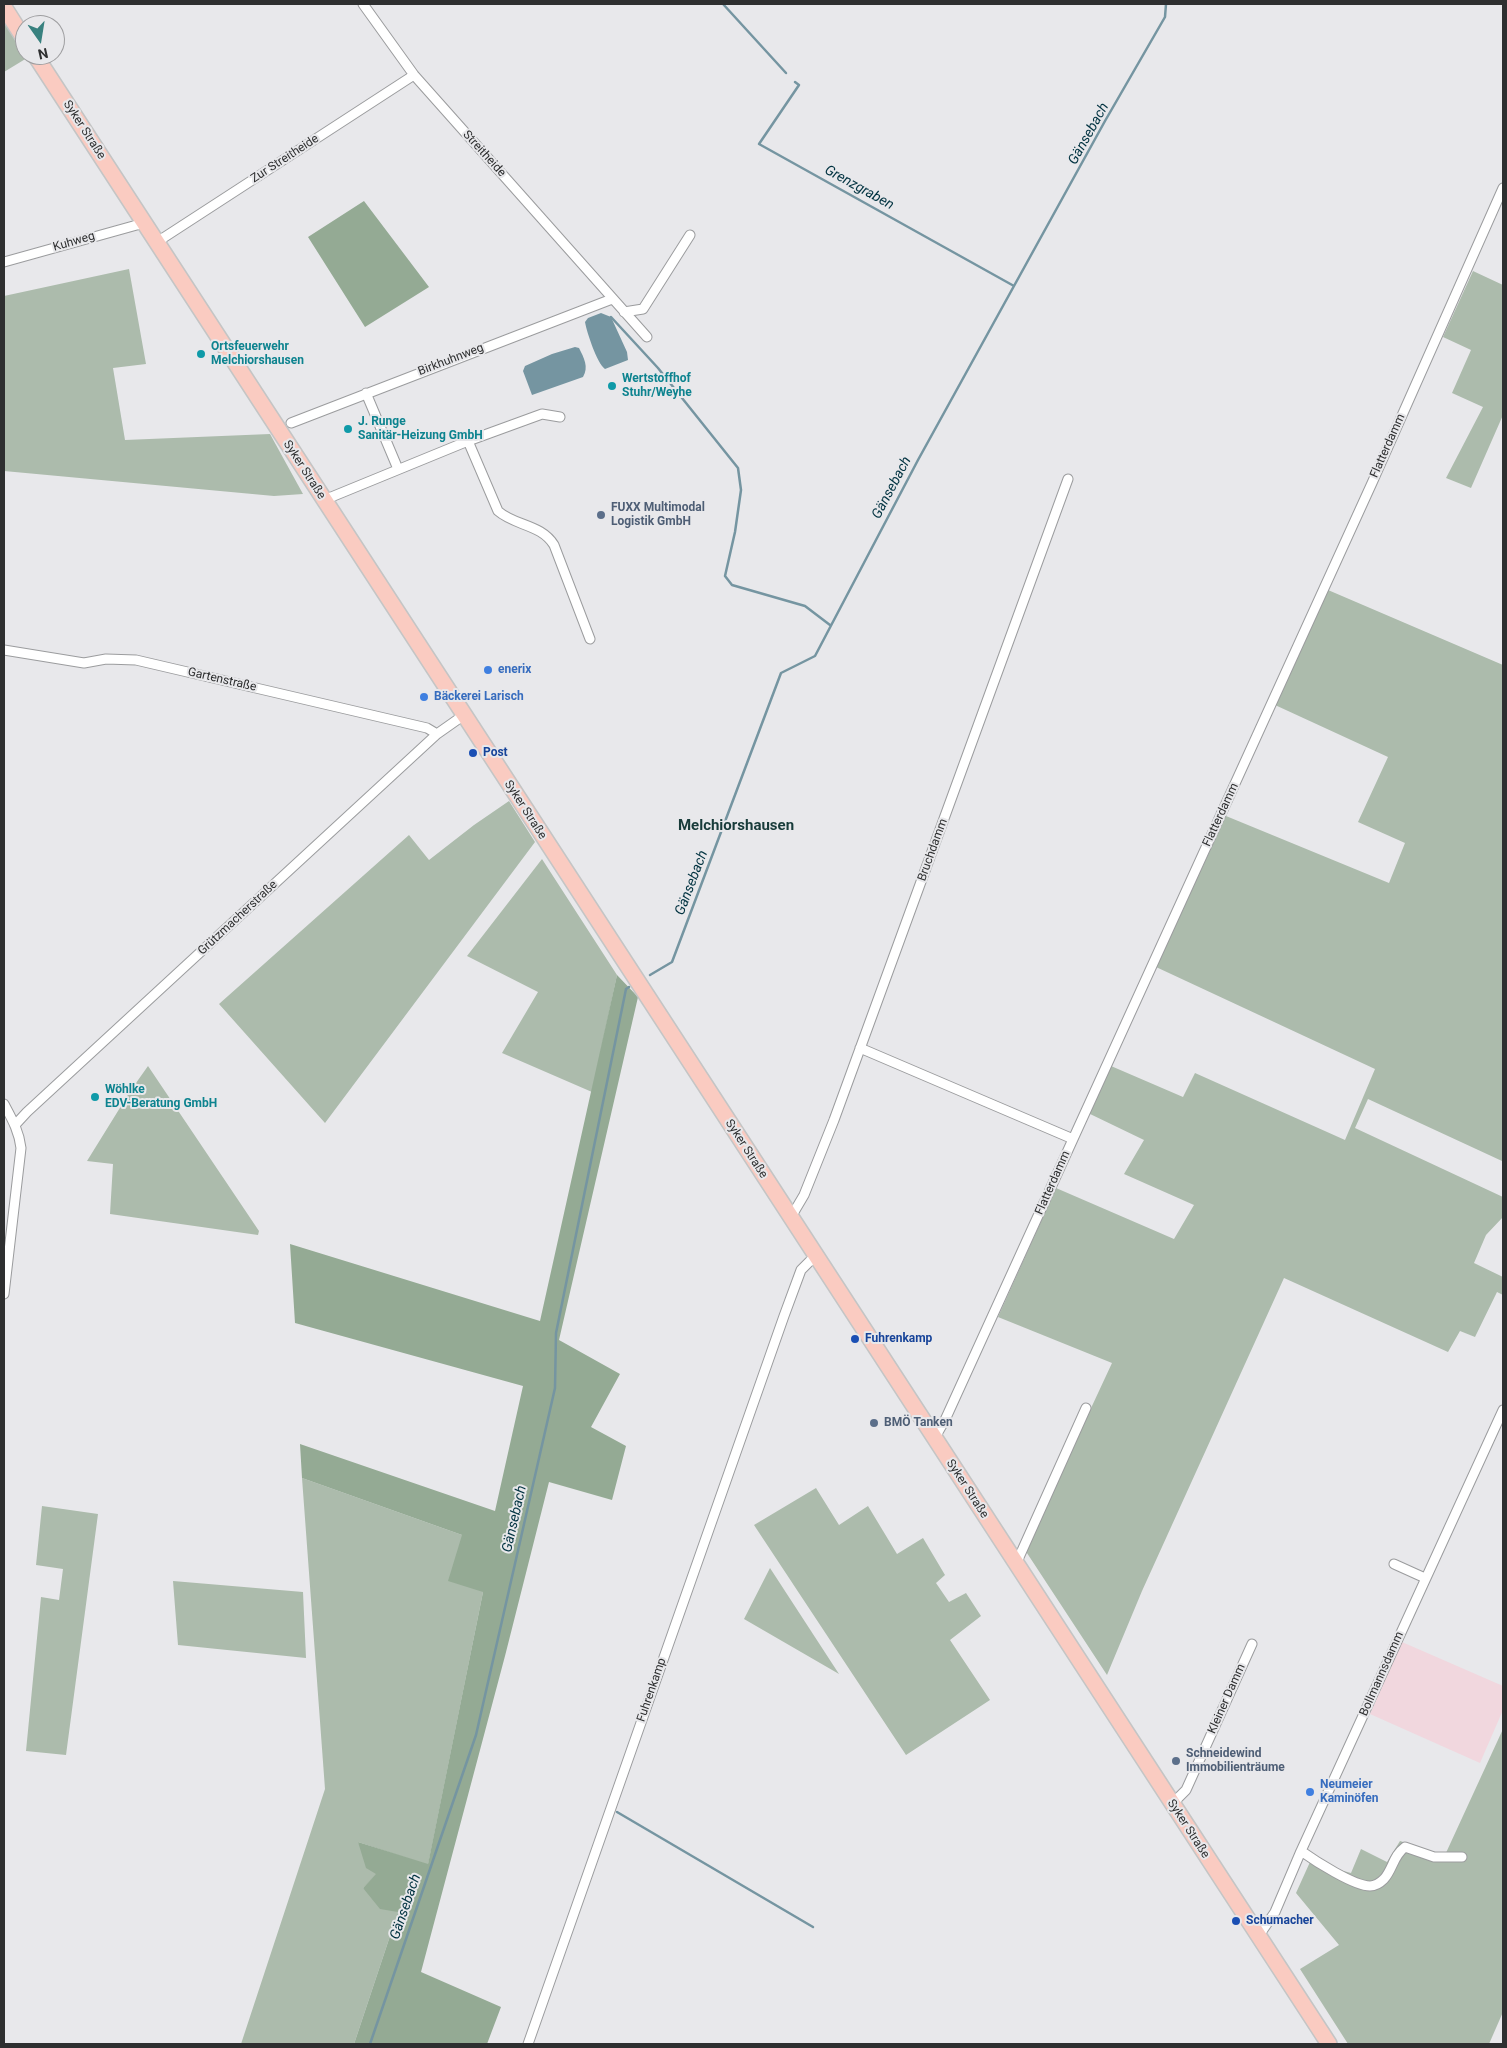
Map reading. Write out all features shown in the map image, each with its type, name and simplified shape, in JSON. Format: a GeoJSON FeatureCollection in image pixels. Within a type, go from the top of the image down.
{"type":"FeatureCollection","features":[{"type":"Feature","properties":{"kind":"main road"},"geometry":{"type":"LineString","coordinates":[[4,7],[15,24]]}},
{"type":"Feature","properties":{"kind":"main road","name":"Syker Straße"},"geometry":{"type":"LineString","coordinates":[[41,65],[1329,2044]]}},
{"type":"Feature","properties":{"kind":"street","name":"Streitheide"},"geometry":{"type":"LineString","coordinates":[[362,4],[414,75],[647,337]]}},
{"type":"Feature","properties":{"kind":"street","name":"Zur Streitheide"},"geometry":{"type":"LineString","coordinates":[[157,242],[414,75]]}},
{"type":"Feature","properties":{"kind":"street","name":"Flatterdamm"},"geometry":{"type":"LineString","coordinates":[[934,1439],[949,1412],[1372,483],[1503,188]]}},
{"type":"Feature","properties":{"kind":"street","name":"Kuhweg"},"geometry":{"type":"LineString","coordinates":[[4,262],[144,223]]}},
{"type":"Feature","properties":{"kind":"street"},"geometry":{"type":"LineString","coordinates":[[624,312],[642,309],[690,235]]}},
{"type":"Feature","properties":{"kind":"street","name":"Birkhuhnweg"},"geometry":{"type":"LineString","coordinates":[[292,423],[366,392],[612,299]]}},
{"type":"Feature","properties":{"kind":"street"},"geometry":{"type":"LineString","coordinates":[[366,392],[398,469]]}},
{"type":"Feature","properties":{"kind":"street"},"geometry":{"type":"LineString","coordinates":[[324,500],[468,441],[542,414],[560,417]]}},
{"type":"Feature","properties":{"kind":"street"},"geometry":{"type":"LineString","coordinates":[[468,441],[498,511],[505,517],[539,530],[548,536],[554,545],[590,640]]}},
{"type":"Feature","properties":{"kind":"street","name":"Bruchdamm"},"geometry":{"type":"LineString","coordinates":[[791,1217],[804,1196],[860,1048],[1068,479]]}},
{"type":"Feature","properties":{"kind":"street","name":"Gartenstraße"},"geometry":{"type":"LineString","coordinates":[[4,650],[84,663],[106,659],[136,660],[427,728],[437,734]]}},
{"type":"Feature","properties":{"kind":"street","name":"Grützmacherstraße"},"geometry":{"type":"LineString","coordinates":[[16,1125],[34,1105],[437,734],[464,715]]}},
{"type":"Feature","properties":{"kind":"street"},"geometry":{"type":"LineString","coordinates":[[860,1048],[1073,1139]]}},
{"type":"Feature","properties":{"kind":"street"},"geometry":{"type":"LineString","coordinates":[[4,1104],[16,1125],[20,1136],[21,1148],[4,1294]]}},
{"type":"Feature","properties":{"kind":"street","name":"Fuhrenkamp"},"geometry":{"type":"LineString","coordinates":[[528,2044],[784,1316],[801,1270],[815,1256]]}},
{"type":"Feature","properties":{"kind":"street"},"geometry":{"type":"LineString","coordinates":[[1016,1564],[1086,1408]]}},
{"type":"Feature","properties":{"kind":"street","name":"Bollmannsdamm"},"geometry":{"type":"LineString","coordinates":[[1258,1936],[1275,1912],[1301,1851],[1503,1410]]}},
{"type":"Feature","properties":{"kind":"street"},"geometry":{"type":"LineString","coordinates":[[1394,1564],[1425,1578]]}},
{"type":"Feature","properties":{"kind":"street","name":"Kleiner Damm"},"geometry":{"type":"LineString","coordinates":[[1172,1804],[1186,1790],[1252,1644]]}},
{"type":"Feature","properties":{"kind":"street"},"geometry":{"type":"LineString","coordinates":[[1301,1851],[1319,1864],[1370,1886],[1379,1884],[1385,1878],[1397,1853],[1404,1847],[1434,1857],[1462,1857]]}},
{"type":"Feature","properties":{"kind":"shaded area"},"geometry":{"type":"Polygon","coordinates":[[[1402,1642],[1503,1686],[1503,1710],[1480,1763],[1370,1714],[1402,1642]]]}},
{"type":"Feature","properties":{"kind":"green space"},"geometry":{"type":"Polygon","coordinates":[[[4,22],[15,39],[16,65],[4,72],[4,22]]]}},
{"type":"Feature","properties":{"kind":"green space"},"geometry":{"type":"Polygon","coordinates":[[[364,201],[429,287],[365,327],[308,237],[364,201]]]}},
{"type":"Feature","properties":{"kind":"green space"},"geometry":{"type":"Polygon","coordinates":[[[129,269],[146,364],[113,368],[125,440],[270,434],[303,494],[274,496],[4,471],[4,296],[129,269]]]}},
{"type":"Feature","properties":{"kind":"green space"},"geometry":{"type":"Polygon","coordinates":[[[1473,271],[1503,285],[1503,415],[1471,488],[1446,478],[1483,407],[1452,393],[1471,350],[1443,337],[1473,271]]]}},
{"type":"Feature","properties":{"kind":"green space"},"geometry":{"type":"Polygon","coordinates":[[[1328,590],[1503,665],[1503,1158],[1502,1161],[1368,1099],[1355,1128],[1503,1197],[1503,1217],[1486,1235],[1474,1263],[1503,1277],[1503,1295],[1497,1292],[1475,1337],[1460,1331],[1448,1352],[1284,1278],[1142,1591],[1107,1675],[1025,1550],[1112,1363],[998,1317],[1056,1188],[1174,1239],[1194,1205],[1124,1174],[1144,1140],[1088,1113],[1111,1066],[1183,1097],[1195,1073],[1345,1140],[1375,1069],[1156,967],[1226,816],[1389,883],[1405,843],[1358,822],[1388,757],[1275,705],[1328,590]]]}},
{"type":"Feature","properties":{"kind":"green space"},"geometry":{"type":"Polygon","coordinates":[[[509,801],[535,842],[325,1123],[219,1004],[409,835],[429,860],[509,801]]]}},
{"type":"Feature","properties":{"kind":"green space"},"geometry":{"type":"Polygon","coordinates":[[[542,859],[617,975],[592,1092],[502,1053],[538,992],[467,956],[542,859]]]}},
{"type":"Feature","properties":{"kind":"green space"},"geometry":{"type":"Polygon","coordinates":[[[617,975],[638,997],[559,1340],[620,1374],[591,1427],[626,1446],[612,1500],[549,1482],[421,1972],[501,2007],[487,2044],[354,2044],[398,1912],[380,1909],[363,1888],[376,1874],[366,1868],[358,1842],[428,1864],[483,1592],[448,1581],[462,1535],[302,1478],[300,1444],[495,1511],[523,1386],[295,1323],[290,1244],[540,1321],[617,975]]]}},
{"type":"Feature","properties":{"kind":"green space"},"geometry":{"type":"Polygon","coordinates":[[[148,1066],[259,1231],[258,1235],[110,1214],[113,1164],[87,1161],[148,1066]]]}},
{"type":"Feature","properties":{"kind":"green space"},"geometry":{"type":"Polygon","coordinates":[[[302,1478],[462,1535],[483,1592],[428,1865],[358,1842],[377,1874],[363,1888],[398,1912],[354,2044],[241,2044],[325,1789],[302,1478]]]}},
{"type":"Feature","properties":{"kind":"green space"},"geometry":{"type":"Polygon","coordinates":[[[816,1488],[839,1525],[868,1506],[897,1554],[923,1538],[945,1575],[936,1583],[949,1602],[966,1593],[981,1616],[950,1640],[990,1700],[906,1755],[754,1525],[816,1488]]]}},
{"type":"Feature","properties":{"kind":"green space"},"geometry":{"type":"Polygon","coordinates":[[[42,1506],[98,1514],[66,1755],[26,1751],[41,1597],[59,1600],[63,1569],[36,1565],[42,1506]]]}},
{"type":"Feature","properties":{"kind":"green space"},"geometry":{"type":"Polygon","coordinates":[[[770,1568],[839,1674],[744,1619],[770,1568]]]}},
{"type":"Feature","properties":{"kind":"green space"},"geometry":{"type":"Polygon","coordinates":[[[173,1581],[303,1592],[306,1658],[178,1645],[173,1581]]]}},
{"type":"Feature","properties":{"kind":"green space"},"geometry":{"type":"Polygon","coordinates":[[[1503,1729],[1503,2012],[1489,2044],[1348,2044],[1300,1969],[1339,1945],[1296,1893],[1310,1862],[1351,1873],[1361,1849],[1387,1862],[1400,1841],[1445,1855],[1503,1729]]]}},
{"type":"Feature","properties":{"kind":"water"},"geometry":{"type":"Polygon","coordinates":[[[601,313],[611,317],[627,352],[628,360],[605,369],[590,340],[585,322],[588,318],[601,313]]]}},
{"type":"Feature","properties":{"kind":"water"},"geometry":{"type":"Polygon","coordinates":[[[575,347],[579,348],[585,362],[586,370],[583,377],[532,395],[523,371],[525,366],[552,354],[575,347]]]}},
{"type":"Feature","properties":{"kind":"waterway","name":"Grenzgraben"},"geometry":{"type":"LineString","coordinates":[[723,4],[786,73]]}},
{"type":"Feature","properties":{"kind":"waterway","name":"Gänsebach"},"geometry":{"type":"LineString","coordinates":[[650,975],[672,962],[781,673],[815,656],[918,460],[1105,121],[1165,17],[1166,4]]}},
{"type":"Feature","properties":{"kind":"waterway","name":"Grenzgraben"},"geometry":{"type":"LineString","coordinates":[[795,82],[799,85],[759,144],[1014,286]]}},
{"type":"Feature","properties":{"kind":"waterway"},"geometry":{"type":"LineString","coordinates":[[611,317],[658,368],[738,468],[741,490],[735,532],[725,576],[732,585],[805,606],[830,625]]}},
{"type":"Feature","properties":{"kind":"waterway","name":"Gänsebach"},"geometry":{"type":"LineString","coordinates":[[370,2044],[476,1735],[555,1388],[556,1333],[626,989],[629,987]]}},
{"type":"Feature","properties":{"kind":"waterway"},"geometry":{"type":"LineString","coordinates":[[617,1812],[813,1927]]}},
{"type":"Feature","properties":{"kind":"place","name":"Ortsfeuerwehr Melchiorshausen"},"geometry":{"type":"Point","coordinates":[201,354]}},
{"type":"Feature","properties":{"kind":"place","name":"Wertstoffhof Stuhr/Weyhe"},"geometry":{"type":"Point","coordinates":[612,386]}},
{"type":"Feature","properties":{"kind":"place","name":"J. Runge Sanitär-Heizung GmbH"},"geometry":{"type":"Point","coordinates":[348,429]}},
{"type":"Feature","properties":{"kind":"place","name":"FUXX Multimodal Logistik GmbH"},"geometry":{"type":"Point","coordinates":[601,515]}},
{"type":"Feature","properties":{"kind":"place","name":"enerix"},"geometry":{"type":"Point","coordinates":[488,670]}},
{"type":"Feature","properties":{"kind":"place","name":"Bäckerei Larisch"},"geometry":{"type":"Point","coordinates":[424,697]}},
{"type":"Feature","properties":{"kind":"place","name":"Post"},"geometry":{"type":"Point","coordinates":[473,753]}},
{"type":"Feature","properties":{"kind":"place","name":"Wöhlke EDV-Beratung GmbH"},"geometry":{"type":"Point","coordinates":[95,1097]}},
{"type":"Feature","properties":{"kind":"place","name":"Fuhrenkamp"},"geometry":{"type":"Point","coordinates":[855,1339]}},
{"type":"Feature","properties":{"kind":"place","name":"BMÖ Tanken"},"geometry":{"type":"Point","coordinates":[874,1423]}},
{"type":"Feature","properties":{"kind":"place","name":"Schneidewind Immobilienträume"},"geometry":{"type":"Point","coordinates":[1176,1761]}},
{"type":"Feature","properties":{"kind":"place","name":"Neumeier Kaminöfen"},"geometry":{"type":"Point","coordinates":[1310,1792]}},
{"type":"Feature","properties":{"kind":"place","name":"Schumacher"},"geometry":{"type":"Point","coordinates":[1236,1921]}},
{"type":"Feature","properties":{"kind":"district","name":"Melchiorshausen"},"geometry":{"type":"Point","coordinates":[736,826]}}]}
